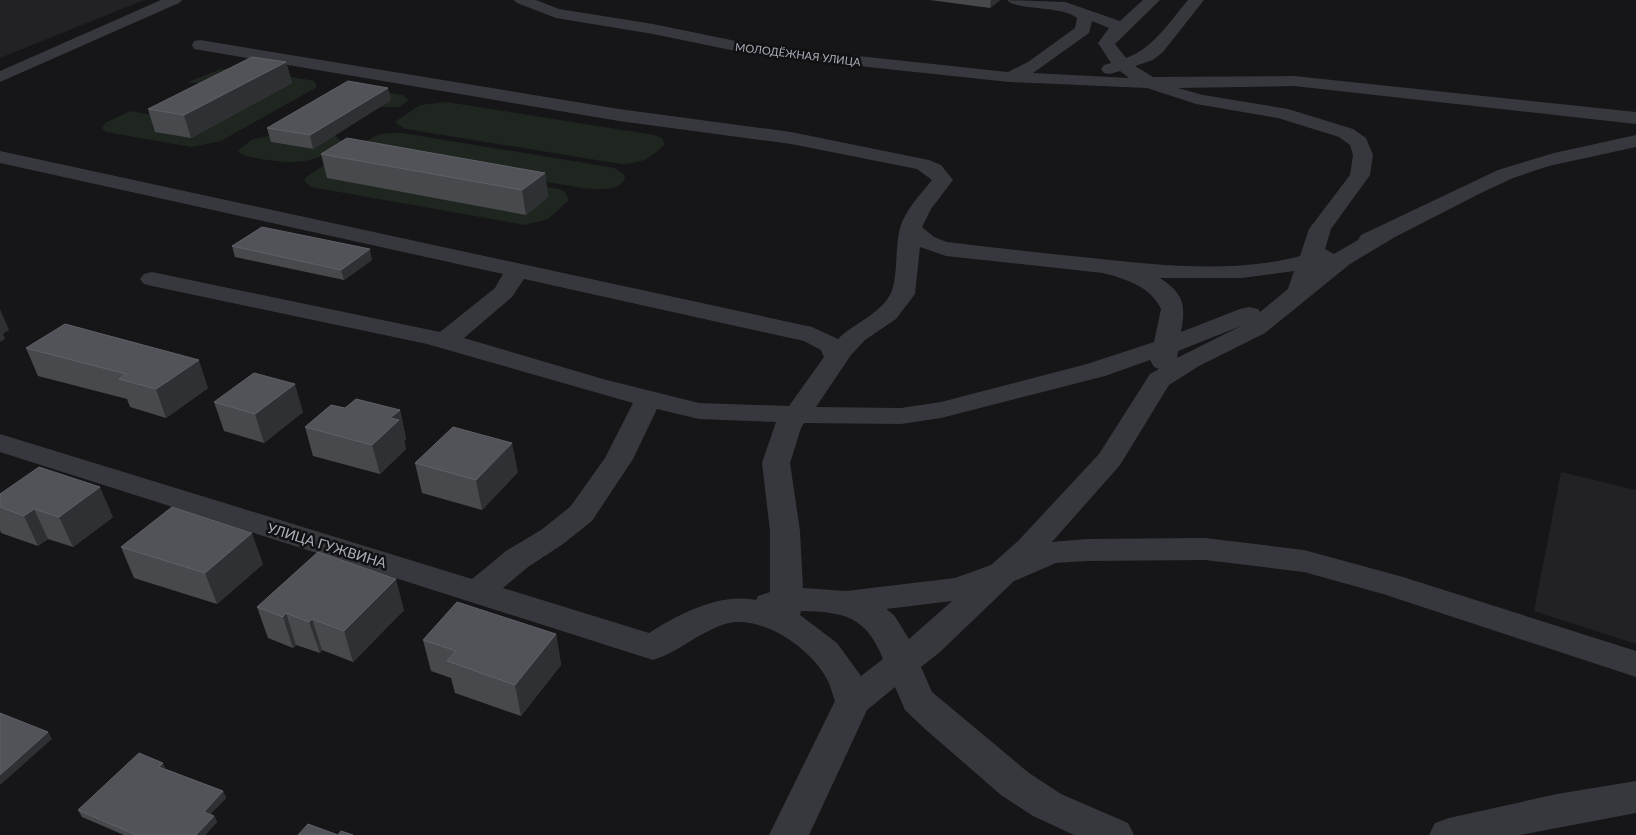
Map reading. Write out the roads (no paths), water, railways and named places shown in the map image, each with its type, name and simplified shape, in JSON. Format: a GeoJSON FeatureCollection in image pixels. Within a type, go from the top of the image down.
{"type":"FeatureCollection","features":[{"type":"Feature","properties":{"kind":"street"},"geometry":{"type":"LineString","coordinates":[[0,77],[174,0]]}},
{"type":"Feature","properties":{"kind":"street","name":"МОЛОДЁЖНАЯ УЛИЦА"},"geometry":{"type":"LineString","coordinates":[[522,0],[556,13],[653,28],[755,50],[1009,77],[1079,82],[1189,84],[1294,81],[1636,118]]}},
{"type":"Feature","properties":{"kind":"street"},"geometry":{"type":"LineString","coordinates":[[1015,0],[1094,22],[1138,14],[1152,0]]}},
{"type":"Feature","properties":{"kind":"street"},"geometry":{"type":"LineString","coordinates":[[1079,82],[1147,56],[1157,48],[1196,0]]}},
{"type":"Feature","properties":{"kind":"street"},"geometry":{"type":"LineString","coordinates":[[1094,22],[1138,14]]}},
{"type":"Feature","properties":{"kind":"street"},"geometry":{"type":"LineString","coordinates":[[1009,77],[1034,66],[1082,30],[1085,17],[1094,22],[1112,54],[1112,68]]}},
{"type":"Feature","properties":{"kind":"street"},"geometry":{"type":"LineString","coordinates":[[200,45],[619,115],[781,136],[922,164],[932,168],[943,180],[921,208],[911,227],[903,294],[887,314],[856,335],[837,357],[819,386],[787,426],[776,463],[785,531],[775,609]]}},
{"type":"Feature","properties":{"kind":"street"},"geometry":{"type":"LineString","coordinates":[[152,279],[445,341],[648,400],[699,411],[797,415],[901,416],[941,410],[1096,370],[1165,347],[1270,307],[1299,292],[1320,229],[1360,174],[1363,154],[1359,142],[1346,132],[1282,113],[1202,100],[1173,92],[1112,68]]}},
{"type":"Feature","properties":{"kind":"street"},"geometry":{"type":"LineString","coordinates":[[1159,380],[1190,361],[1256,328],[1342,259],[1387,233],[1498,177],[1522,168],[1636,141]]}},
{"type":"Feature","properties":{"kind":"street"},"geometry":{"type":"LineString","coordinates":[[0,157],[254,215],[518,269],[812,334],[849,334],[873,325]]}},
{"type":"Feature","properties":{"kind":"street"},"geometry":{"type":"LineString","coordinates":[[911,227],[916,236],[923,241],[946,249],[1103,266],[1200,273],[1257,269],[1310,261],[1387,233]]}},
{"type":"Feature","properties":{"kind":"street"},"geometry":{"type":"LineString","coordinates":[[789,835],[853,701],[928,643],[1030,547],[1110,458],[1159,380],[1173,309],[1166,296],[1151,282],[1103,266]]}},
{"type":"Feature","properties":{"kind":"street"},"geometry":{"type":"LineString","coordinates":[[445,341],[504,292],[518,269]]}},
{"type":"Feature","properties":{"kind":"street"},"geometry":{"type":"LineString","coordinates":[[812,334],[831,345],[837,357]]}},
{"type":"Feature","properties":{"kind":"street"},"geometry":{"type":"LineString","coordinates":[[478,592],[517,559],[552,537],[581,514],[619,459],[648,400]]}},
{"type":"Feature","properties":{"kind":"street","name":"УЛИЦА ГУЖВИНА"},"geometry":{"type":"LineString","coordinates":[[0,443],[653,647],[685,627],[730,610],[775,609]]}},
{"type":"Feature","properties":{"kind":"street"},"geometry":{"type":"LineString","coordinates":[[846,603],[955,589],[980,582],[1051,553],[1086,550],[1205,549],[1304,561],[1392,585],[1636,664]]}},
{"type":"Feature","properties":{"kind":"street"},"geometry":{"type":"LineString","coordinates":[[775,609],[827,600],[846,603],[866,611],[882,624],[894,641],[918,700],[1015,784],[1047,805],[1114,835]]}},
{"type":"Feature","properties":{"kind":"street"},"geometry":{"type":"LineString","coordinates":[[775,609],[836,666],[845,680],[853,701]]}},
{"type":"Feature","properties":{"kind":"street"},"geometry":{"type":"LineString","coordinates":[[1449,835],[1557,810],[1636,797]]}}]}
